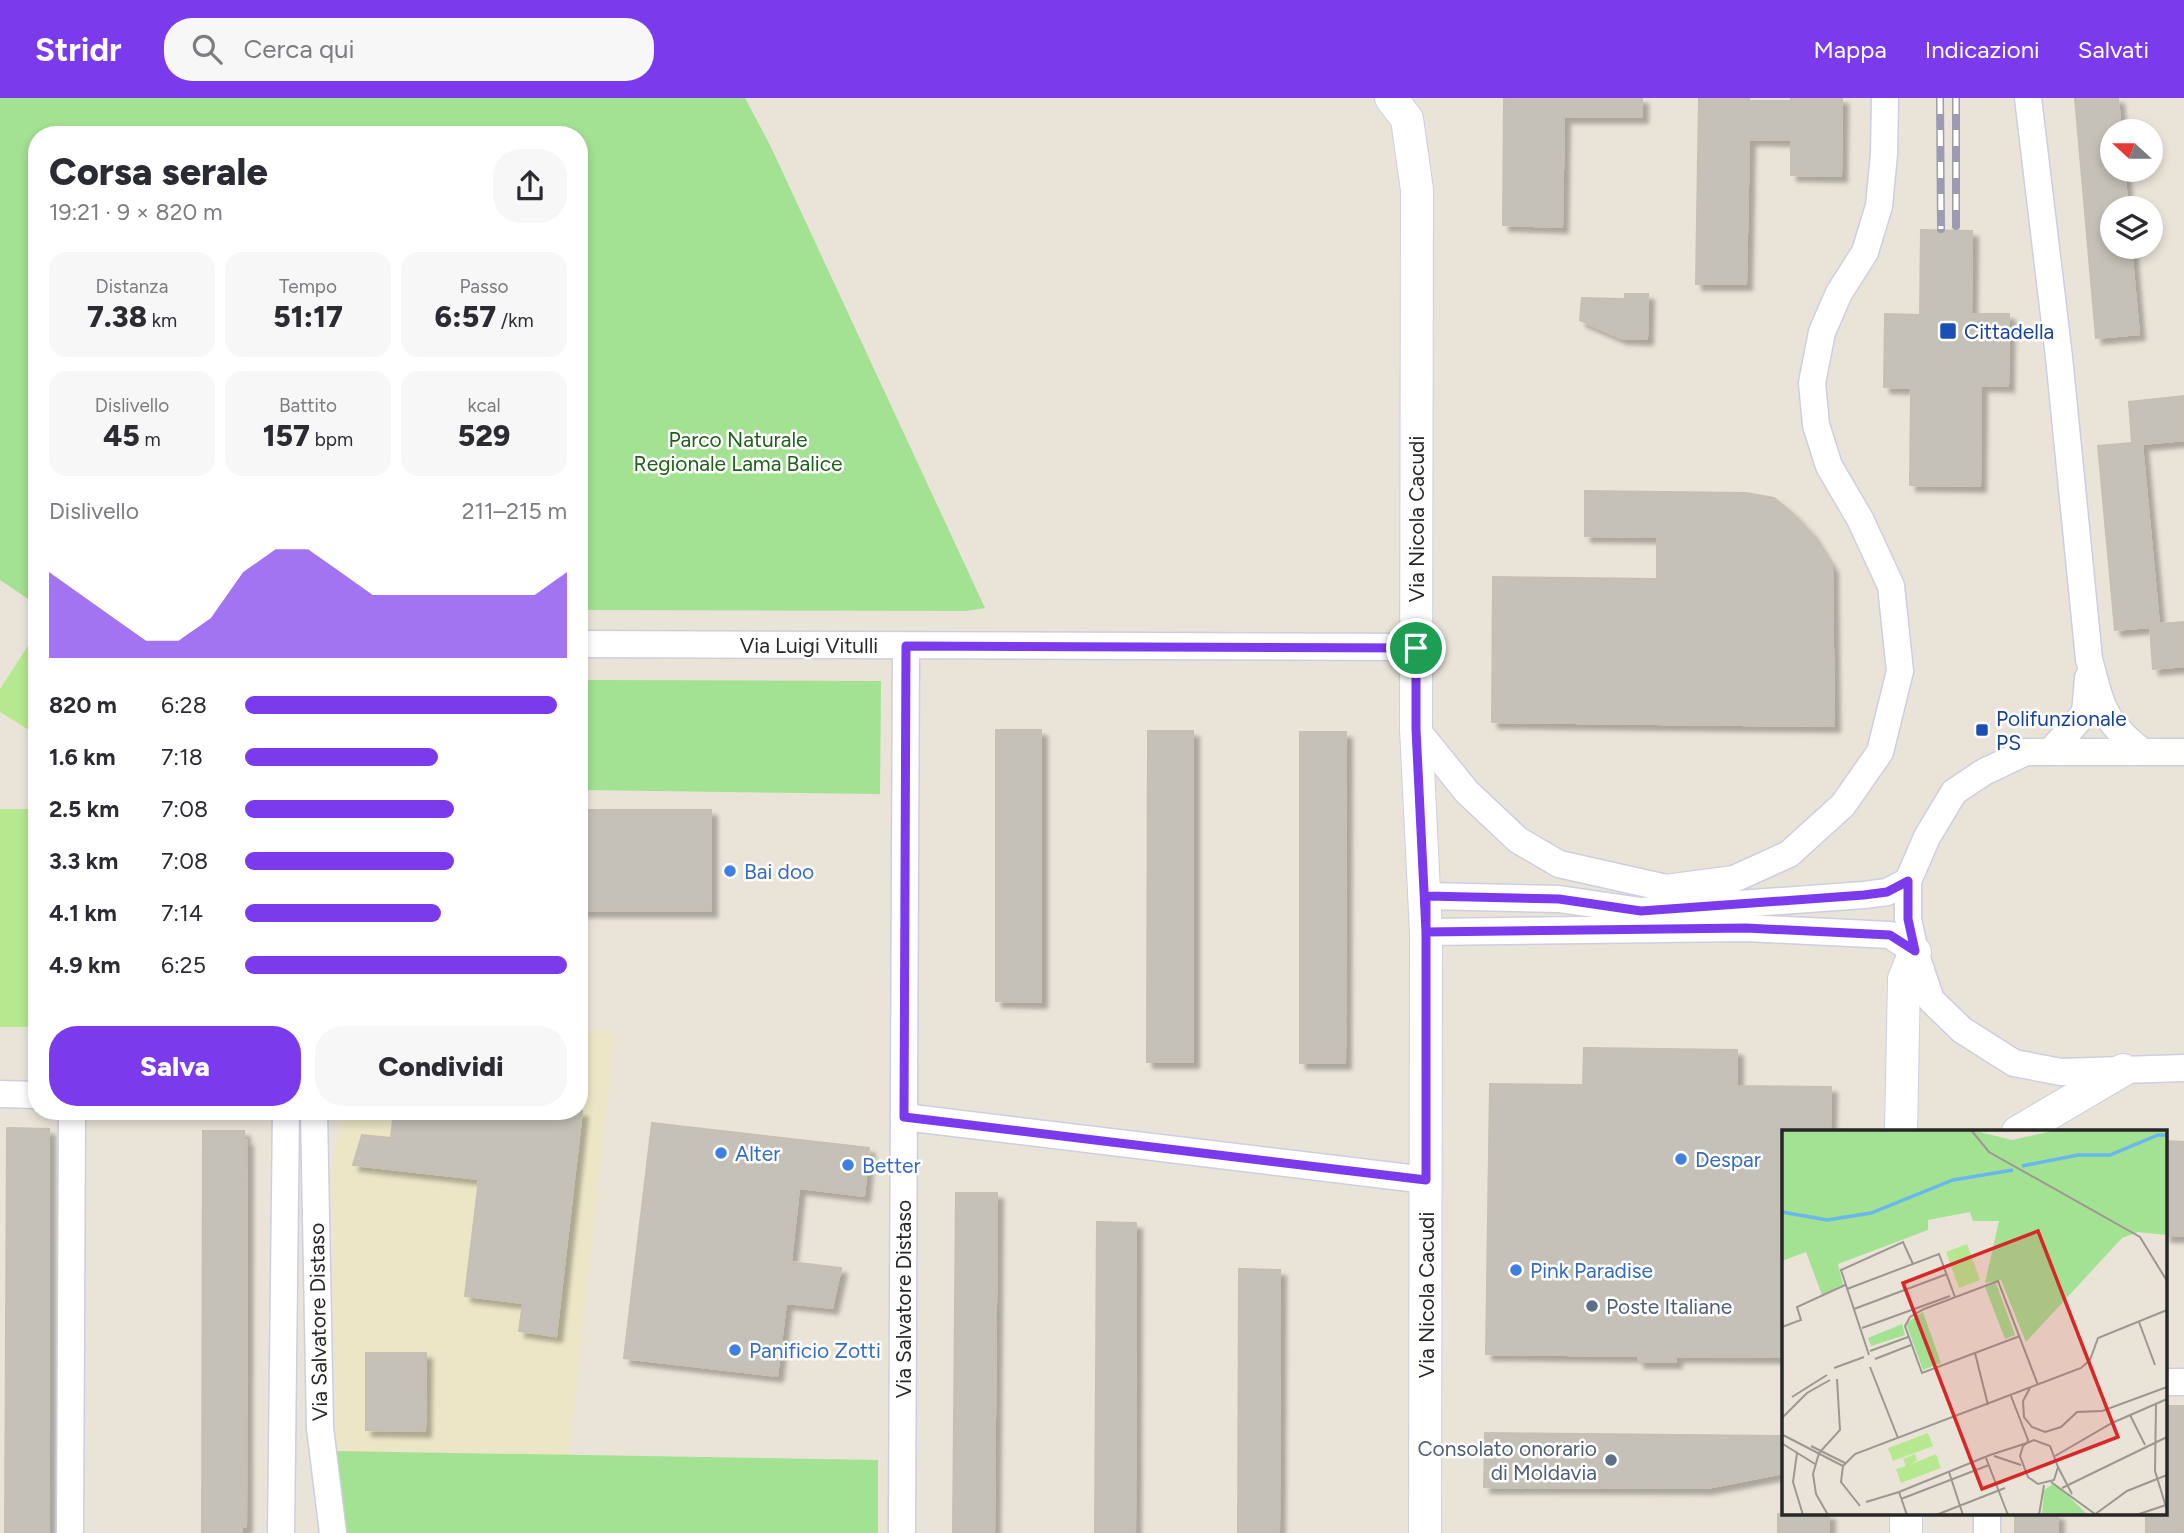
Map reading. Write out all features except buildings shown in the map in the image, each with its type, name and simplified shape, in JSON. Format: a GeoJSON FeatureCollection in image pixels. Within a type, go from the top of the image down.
{"type":"FeatureCollection","features":[{"type":"Feature","properties":{"kind":"street","name":"Via Nicola Cacudi"},"geometry":{"type":"LineString","coordinates":[[1391,98],[1407,119],[1417,190],[1416,729],[1426,896],[1425,1533]]}},
{"type":"Feature","properties":{"kind":"street"},"geometry":{"type":"LineString","coordinates":[[1416,729],[1467,792],[1518,839],[1559,864],[1666,888],[1734,879],[1789,854],[1843,805],[1880,752],[1900,671],[1891,586],[1860,519],[1829,466],[1816,425],[1812,383],[1822,332],[1839,293],[1865,251],[1879,206],[1884,154],[1885,98]]}},
{"type":"Feature","properties":{"kind":"street"},"geometry":{"type":"LineString","coordinates":[[2028,98],[2059,357],[2090,659],[2101,705],[2109,721],[2118,733],[2143,752]]}},
{"type":"Feature","properties":{"kind":"street","name":"Via Luigi Vitulli"},"geometry":{"type":"LineString","coordinates":[[588,644],[1416,648]]}},
{"type":"Feature","properties":{"kind":"street","name":"Via Salvatore Distaso"},"geometry":{"type":"LineString","coordinates":[[902,1533],[906,646]]}},
{"type":"Feature","properties":{"kind":"street"},"geometry":{"type":"LineString","coordinates":[[2050,752],[2085,713],[2090,659]]}},
{"type":"Feature","properties":{"kind":"street"},"geometry":{"type":"LineString","coordinates":[[2184,752],[2026,752],[1984,772],[1954,792],[1927,837],[1908,881],[1908,919],[1931,1000],[1962,1030],[2014,1062],[2061,1072],[2184,1068]]}},
{"type":"Feature","properties":{"kind":"street"},"geometry":{"type":"LineString","coordinates":[[1426,896],[1559,899],[1641,911],[1864,895],[1887,892],[1908,881]]}},
{"type":"Feature","properties":{"kind":"street"},"geometry":{"type":"LineString","coordinates":[[1426,932],[1746,928],[1890,935],[1915,951]]}},
{"type":"Feature","properties":{"kind":"street"},"geometry":{"type":"LineString","coordinates":[[1901,1130],[1904,979],[1915,951]]}},
{"type":"Feature","properties":{"kind":"street"},"geometry":{"type":"LineString","coordinates":[[2021,1130],[2123,1070]]}},
{"type":"Feature","properties":{"kind":"street"},"geometry":{"type":"LineString","coordinates":[[0,1094],[28,1095]]}},
{"type":"Feature","properties":{"kind":"street"},"geometry":{"type":"LineString","coordinates":[[904,1117],[1426,1180]]}},
{"type":"Feature","properties":{"kind":"street"},"geometry":{"type":"LineString","coordinates":[[71,1533],[72,1120]]}},
{"type":"Feature","properties":{"kind":"street"},"geometry":{"type":"LineString","coordinates":[[282,1533],[286,1120]]}},
{"type":"Feature","properties":{"kind":"street","name":"Via Salvatore Distaso"},"geometry":{"type":"LineString","coordinates":[[314,1120],[320,1428],[333,1533]]}},
{"type":"Feature","properties":{"kind":"street"},"geometry":{"type":"LineString","coordinates":[[2166,1382],[2184,1382]]}},
{"type":"Feature","properties":{"kind":"shaded area"},"geometry":{"type":"Polygon","coordinates":[[[588,1030],[615,1031],[569,1456],[336,1451],[332,1164],[342,1120],[588,1120],[588,1030]]]}},
{"type":"Feature","properties":{"kind":"green space","name":"Parco Naturale Regionale Lama Balice"},"geometry":{"type":"Polygon","coordinates":[[[0,98],[745,98],[770,145],[985,608],[966,611],[588,610],[588,126],[28,126],[28,599],[0,580],[0,98]]]}},
{"type":"Feature","properties":{"kind":"green space"},"geometry":{"type":"Polygon","coordinates":[[[28,646],[28,729],[0,712],[0,689],[28,646]]]}},
{"type":"Feature","properties":{"kind":"green space"},"geometry":{"type":"Polygon","coordinates":[[[588,680],[881,681],[880,794],[588,790],[588,680]]]}},
{"type":"Feature","properties":{"kind":"green space"},"geometry":{"type":"Polygon","coordinates":[[[0,809],[28,809],[28,1027],[0,1027],[0,809]]]}},
{"type":"Feature","properties":{"kind":"green space"},"geometry":{"type":"Polygon","coordinates":[[[336,1451],[878,1460],[878,1533],[344,1533],[336,1451]]]}},
{"type":"Feature","properties":{"kind":"railway"},"geometry":{"type":"LineString","coordinates":[[1940,98],[1941,229]]}},
{"type":"Feature","properties":{"kind":"railway"},"geometry":{"type":"LineString","coordinates":[[1956,98],[1956,226]]}},
{"type":"Feature","properties":{"kind":"place","name":"Cittadella"},"geometry":{"type":"Point","coordinates":[1948,331]}},
{"type":"Feature","properties":{"kind":"place","name":"Polifunzionale PS"},"geometry":{"type":"Point","coordinates":[1982,730]}},
{"type":"Feature","properties":{"kind":"place","name":"Bai doo"},"geometry":{"type":"Point","coordinates":[730,871]}},
{"type":"Feature","properties":{"kind":"place","name":"Alter"},"geometry":{"type":"Point","coordinates":[721,1153]}},
{"type":"Feature","properties":{"kind":"place","name":"Despar"},"geometry":{"type":"Point","coordinates":[1681,1159]}},
{"type":"Feature","properties":{"kind":"place","name":"Better"},"geometry":{"type":"Point","coordinates":[848,1165]}},
{"type":"Feature","properties":{"kind":"place","name":"Pink Paradise"},"geometry":{"type":"Point","coordinates":[1516,1270]}},
{"type":"Feature","properties":{"kind":"place","name":"Poste Italiane"},"geometry":{"type":"Point","coordinates":[1592,1306]}},
{"type":"Feature","properties":{"kind":"place","name":"Panificio Zotti"},"geometry":{"type":"Point","coordinates":[735,1350]}},
{"type":"Feature","properties":{"kind":"place","name":"Consolato onorario di Moldavia"},"geometry":{"type":"Point","coordinates":[1611,1460]}},
{"type":"Feature","properties":{"kind":"route"},"geometry":{"type":"LineString","coordinates":[[1416,648],[906,646],[904,1117],[1426,1180],[1426,932],[1426,896],[1559,899],[1641,911],[1864,895],[1887,892],[1908,881],[1908,919],[1915,951],[1890,935],[1746,928],[1426,932],[1416,729],[1416,648]]}}]}
